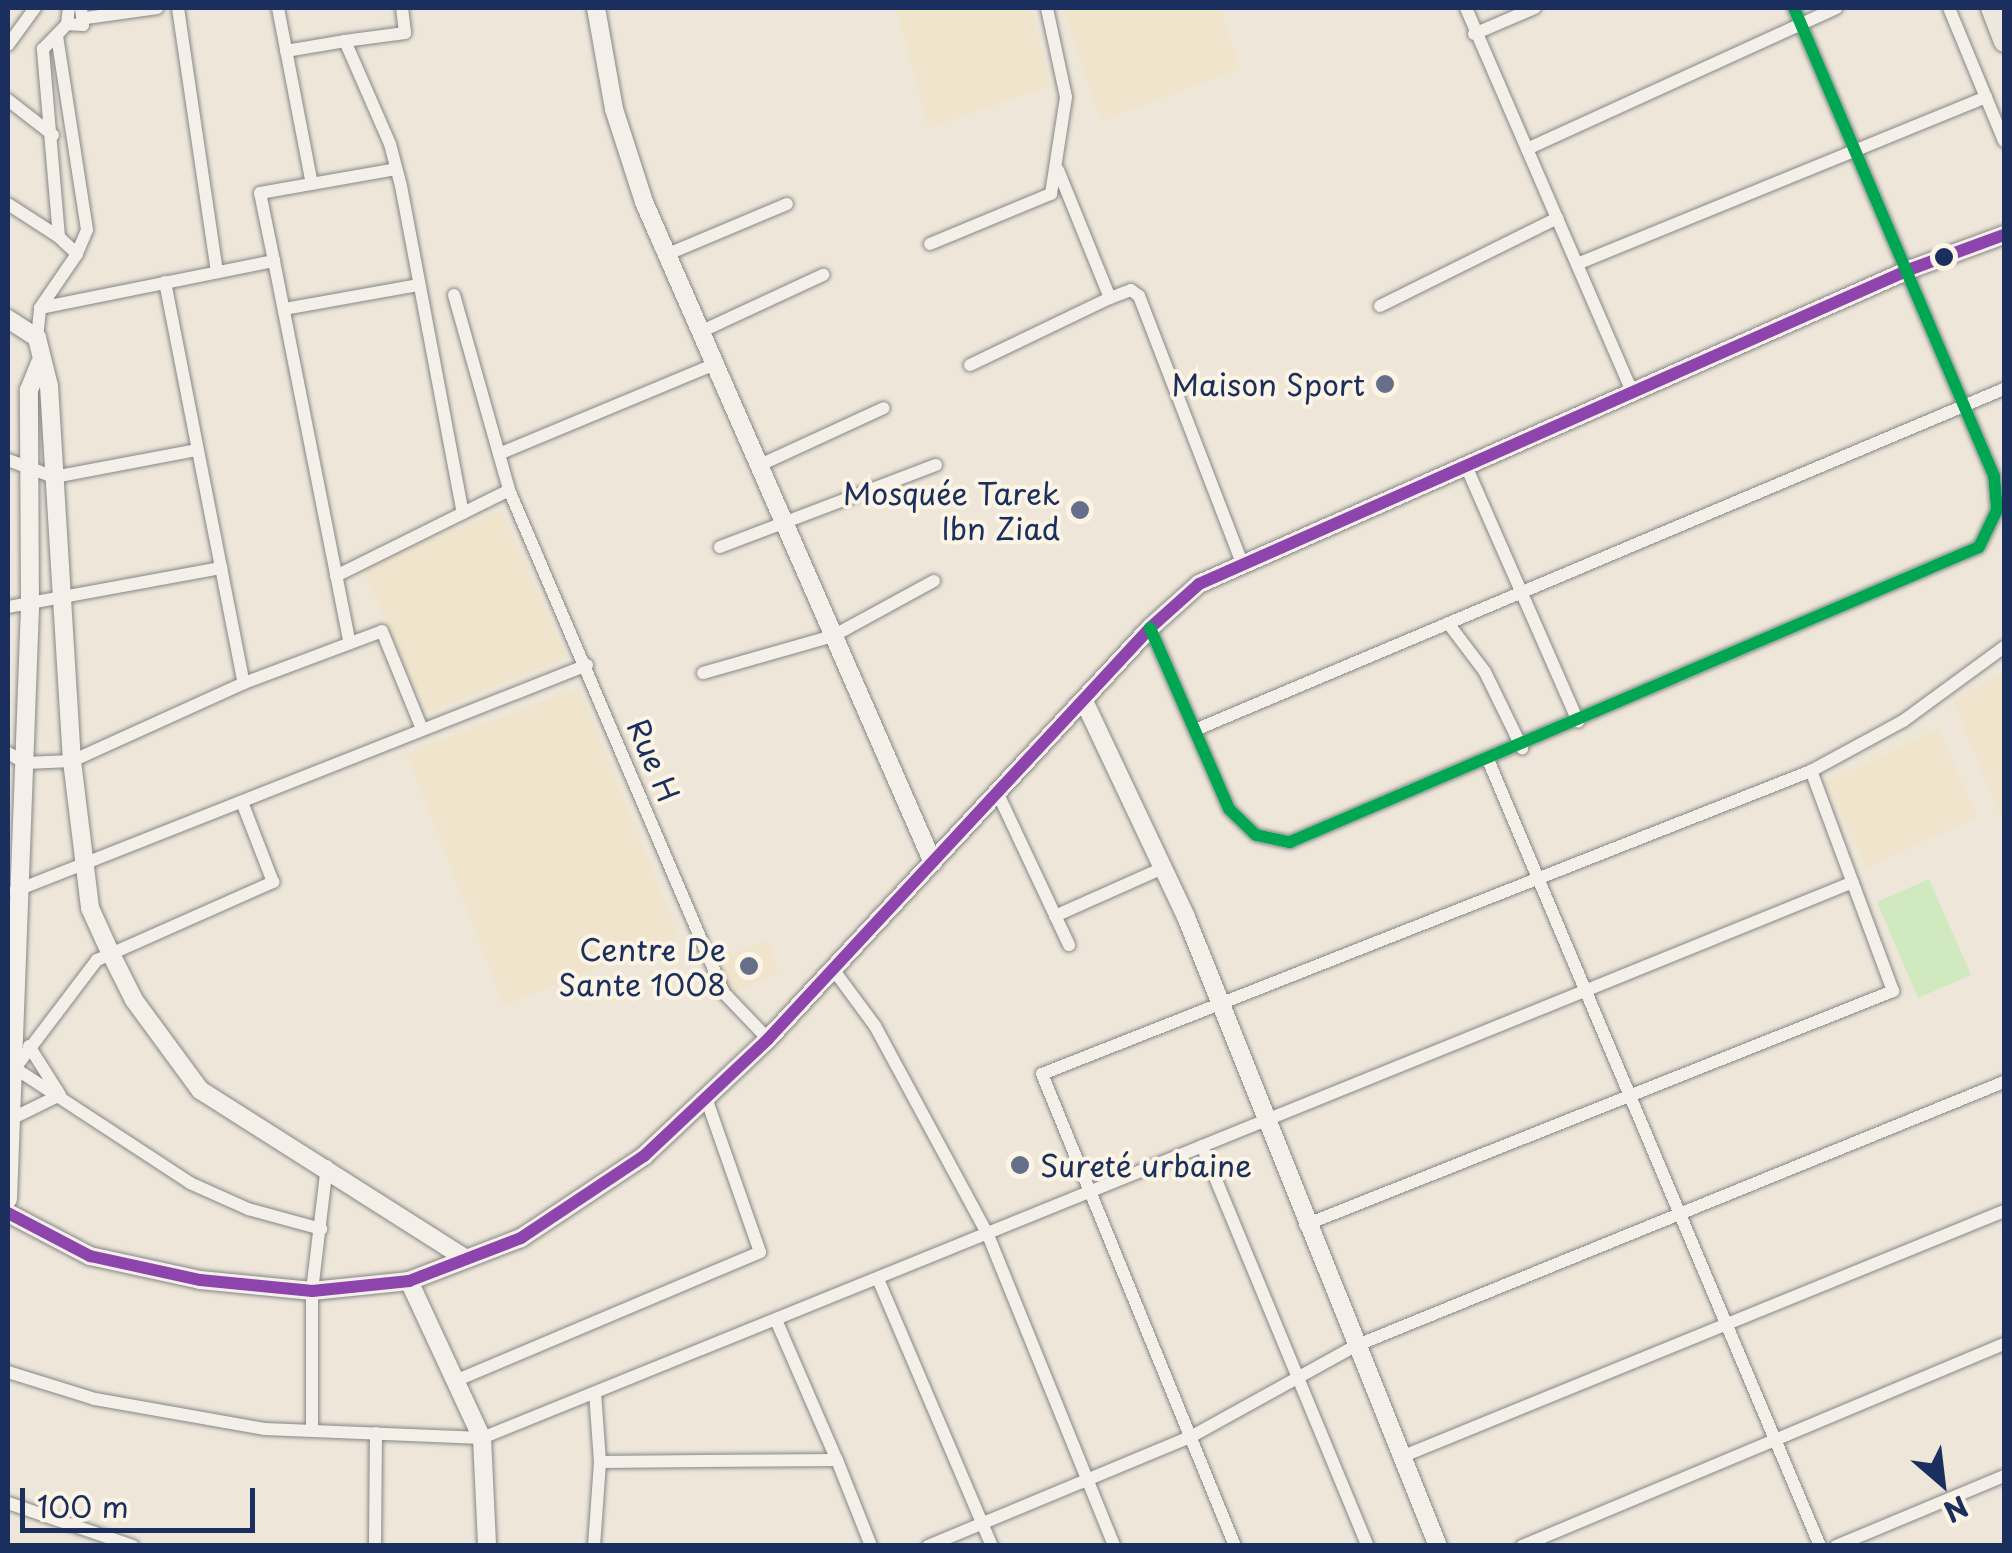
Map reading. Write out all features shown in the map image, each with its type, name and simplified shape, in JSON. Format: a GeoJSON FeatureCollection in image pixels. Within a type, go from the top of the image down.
{"type":"FeatureCollection","features":[{"type":"Feature","properties":{"kind":"main road"},"geometry":{"type":"LineString","coordinates":[[1991,8],[2004,42]]}},
{"type":"Feature","properties":{"kind":"street"},"geometry":{"type":"LineString","coordinates":[[8,45],[35,8]]}},
{"type":"Feature","properties":{"kind":"street"},"geometry":{"type":"LineString","coordinates":[[64,17],[76,28],[84,13],[157,8]]}},
{"type":"Feature","properties":{"kind":"street"},"geometry":{"type":"LineString","coordinates":[[178,8],[217,272]]}},
{"type":"Feature","properties":{"kind":"street"},"geometry":{"type":"LineString","coordinates":[[278,8],[312,184]]}},
{"type":"Feature","properties":{"kind":"street"},"geometry":{"type":"LineString","coordinates":[[598,8],[614,109],[668,254],[782,524],[933,862]]}},
{"type":"Feature","properties":{"kind":"street"},"geometry":{"type":"LineString","coordinates":[[930,244],[1052,194],[1066,96],[1047,8]]}},
{"type":"Feature","properties":{"kind":"street"},"geometry":{"type":"LineString","coordinates":[[1466,8],[1474,34],[1633,393]]}},
{"type":"Feature","properties":{"kind":"street"},"geometry":{"type":"LineString","coordinates":[[1474,34],[1535,8]]}},
{"type":"Feature","properties":{"kind":"street"},"geometry":{"type":"LineString","coordinates":[[1150,628],[1236,818],[1256,836],[1278,843],[1312,837],[1979,547],[1993,524],[1997,488],[1910,269],[1794,8]]}},
{"type":"Feature","properties":{"kind":"street"},"geometry":{"type":"LineString","coordinates":[[1527,150],[1836,8]]}},
{"type":"Feature","properties":{"kind":"street"},"geometry":{"type":"LineString","coordinates":[[1948,8],[2004,142]]}},
{"type":"Feature","properties":{"kind":"street"},"geometry":{"type":"LineString","coordinates":[[286,50],[405,33],[406,9]]}},
{"type":"Feature","properties":{"kind":"street"},"geometry":{"type":"LineString","coordinates":[[60,237],[43,49],[64,17]]}},
{"type":"Feature","properties":{"kind":"street"},"geometry":{"type":"LineString","coordinates":[[64,17],[87,230],[78,254],[40,308],[37,338],[40,363],[49,386],[72,761],[90,908],[134,1000],[200,1090],[327,1166],[466,1259]]}},
{"type":"Feature","properties":{"kind":"street"},"geometry":{"type":"LineString","coordinates":[[345,41],[396,170],[462,513]]}},
{"type":"Feature","properties":{"kind":"street"},"geometry":{"type":"LineString","coordinates":[[1577,264],[1986,96]]}},
{"type":"Feature","properties":{"kind":"street"},"geometry":{"type":"LineString","coordinates":[[8,100],[52,135]]}},
{"type":"Feature","properties":{"kind":"street"},"geometry":{"type":"LineString","coordinates":[[1058,168],[1110,298]]}},
{"type":"Feature","properties":{"kind":"street"},"geometry":{"type":"LineString","coordinates":[[349,641],[260,192],[396,170]]}},
{"type":"Feature","properties":{"kind":"street"},"geometry":{"type":"LineString","coordinates":[[668,254],[787,204]]}},
{"type":"Feature","properties":{"kind":"street"},"geometry":{"type":"LineString","coordinates":[[9,207],[60,237],[78,254]]}},
{"type":"Feature","properties":{"kind":"street"},"geometry":{"type":"LineString","coordinates":[[1380,306],[1557,218]]}},
{"type":"Feature","properties":{"kind":"street"},"geometry":{"type":"LineString","coordinates":[[8,1213],[90,1256],[200,1280],[312,1291],[409,1281],[520,1238],[644,1156],[768,1039],[1150,628],[1199,584],[1241,560],[1466,466],[1910,269],[2004,235]]}},
{"type":"Feature","properties":{"kind":"street"},"geometry":{"type":"LineString","coordinates":[[40,308],[274,261]]}},
{"type":"Feature","properties":{"kind":"street"},"geometry":{"type":"LineString","coordinates":[[700,332],[823,275]]}},
{"type":"Feature","properties":{"kind":"street"},"geometry":{"type":"LineString","coordinates":[[165,282],[244,683]]}},
{"type":"Feature","properties":{"kind":"street"},"geometry":{"type":"LineString","coordinates":[[284,309],[419,285]]}},
{"type":"Feature","properties":{"kind":"street"},"geometry":{"type":"LineString","coordinates":[[970,365],[1131,290],[1138,296],[1241,560]]}},
{"type":"Feature","properties":{"kind":"street","name":"Rue H"},"geometry":{"type":"LineString","coordinates":[[454,295],[509,490],[724,993],[768,1039]]}},
{"type":"Feature","properties":{"kind":"street"},"geometry":{"type":"LineString","coordinates":[[8,320],[37,338]]}},
{"type":"Feature","properties":{"kind":"street"},"geometry":{"type":"LineString","coordinates":[[8,1199],[13,1118],[13,916],[25,763],[30,608],[29,390],[40,363]]}},
{"type":"Feature","properties":{"kind":"street"},"geometry":{"type":"LineString","coordinates":[[499,454],[714,364]]}},
{"type":"Feature","properties":{"kind":"street"},"geometry":{"type":"LineString","coordinates":[[1194,730],[2004,389]]}},
{"type":"Feature","properties":{"kind":"street"},"geometry":{"type":"LineString","coordinates":[[760,466],[884,408]]}},
{"type":"Feature","properties":{"kind":"street"},"geometry":{"type":"LineString","coordinates":[[8,460],[27,471],[54,477],[197,450]]}},
{"type":"Feature","properties":{"kind":"street"},"geometry":{"type":"LineString","coordinates":[[720,547],[936,465]]}},
{"type":"Feature","properties":{"kind":"street"},"geometry":{"type":"LineString","coordinates":[[1466,466],[1578,721]]}},
{"type":"Feature","properties":{"kind":"street"},"geometry":{"type":"LineString","coordinates":[[336,576],[509,490]]}},
{"type":"Feature","properties":{"kind":"street"},"geometry":{"type":"LineString","coordinates":[[8,607],[30,608],[220,568]]}},
{"type":"Feature","properties":{"kind":"street"},"geometry":{"type":"LineString","coordinates":[[703,673],[832,636],[934,581]]}},
{"type":"Feature","properties":{"kind":"street"},"geometry":{"type":"LineString","coordinates":[[1448,623],[1485,672],[1522,748]]}},
{"type":"Feature","properties":{"kind":"street"},"geometry":{"type":"LineString","coordinates":[[8,754],[25,763],[72,761],[244,683],[382,631],[422,729]]}},
{"type":"Feature","properties":{"kind":"street"},"geometry":{"type":"LineString","coordinates":[[1234,1546],[1042,1074],[1811,771],[1903,721],[2004,647]]}},
{"type":"Feature","properties":{"kind":"street"},"geometry":{"type":"LineString","coordinates":[[15,891],[587,665]]}},
{"type":"Feature","properties":{"kind":"street"},"geometry":{"type":"LineString","coordinates":[[1084,702],[1163,868],[1304,1225],[1438,1546]]}},
{"type":"Feature","properties":{"kind":"street"},"geometry":{"type":"LineString","coordinates":[[1489,762],[1820,1546]]}},
{"type":"Feature","properties":{"kind":"street"},"geometry":{"type":"LineString","coordinates":[[1304,1225],[1893,991],[1811,771]]}},
{"type":"Feature","properties":{"kind":"street"},"geometry":{"type":"LineString","coordinates":[[998,794],[1070,946]]}},
{"type":"Feature","properties":{"kind":"street"},"geometry":{"type":"LineString","coordinates":[[11,1066],[86,973],[110,952],[273,882],[242,802]]}},
{"type":"Feature","properties":{"kind":"street"},"geometry":{"type":"LineString","coordinates":[[1055,916],[1163,868]]}},
{"type":"Feature","properties":{"kind":"street"},"geometry":{"type":"LineString","coordinates":[[8,1372],[95,1400],[264,1429],[482,1438],[1853,882]]}},
{"type":"Feature","properties":{"kind":"street"},"geometry":{"type":"LineString","coordinates":[[833,969],[875,1026],[988,1235],[1114,1546]]}},
{"type":"Feature","properties":{"kind":"street"},"geometry":{"type":"LineString","coordinates":[[30,1046],[60,1094]]}},
{"type":"Feature","properties":{"kind":"street"},"geometry":{"type":"LineString","coordinates":[[11,1066],[60,1094],[190,1183],[248,1209],[321,1229]]}},
{"type":"Feature","properties":{"kind":"street"},"geometry":{"type":"LineString","coordinates":[[928,1546],[1192,1436],[1355,1346],[2004,1082]]}},
{"type":"Feature","properties":{"kind":"street"},"geometry":{"type":"LineString","coordinates":[[13,1118],[60,1094]]}},
{"type":"Feature","properties":{"kind":"street"},"geometry":{"type":"LineString","coordinates":[[456,1381],[760,1252],[706,1098]]}},
{"type":"Feature","properties":{"kind":"street"},"geometry":{"type":"LineString","coordinates":[[1202,1146],[1368,1546]]}},
{"type":"Feature","properties":{"kind":"street"},"geometry":{"type":"LineString","coordinates":[[312,1430],[312,1291],[327,1166]]}},
{"type":"Feature","properties":{"kind":"street"},"geometry":{"type":"LineString","coordinates":[[1401,1457],[2004,1211]]}},
{"type":"Feature","properties":{"kind":"street"},"geometry":{"type":"LineString","coordinates":[[878,1279],[992,1546]]}},
{"type":"Feature","properties":{"kind":"street"},"geometry":{"type":"LineString","coordinates":[[409,1281],[482,1438],[487,1546]]}},
{"type":"Feature","properties":{"kind":"street"},"geometry":{"type":"LineString","coordinates":[[776,1320],[871,1546]]}},
{"type":"Feature","properties":{"kind":"street"},"geometry":{"type":"LineString","coordinates":[[1522,1546],[2004,1344]]}},
{"type":"Feature","properties":{"kind":"street"},"geometry":{"type":"LineString","coordinates":[[594,1393],[600,1462],[594,1546]]}},
{"type":"Feature","properties":{"kind":"street"},"geometry":{"type":"LineString","coordinates":[[375,1546],[376,1433]]}},
{"type":"Feature","properties":{"kind":"street"},"geometry":{"type":"LineString","coordinates":[[600,1462],[837,1460]]}},
{"type":"Feature","properties":{"kind":"street"},"geometry":{"type":"LineString","coordinates":[[1836,1546],[2004,1476]]}},
{"type":"Feature","properties":{"kind":"street"},"geometry":{"type":"LineString","coordinates":[[8,1503],[133,1546]]}},
{"type":"Feature","properties":{"kind":"shaded area"},"geometry":{"type":"Polygon","coordinates":[[[896,8],[1031,8],[1051,86],[928,128],[896,8]]]}},
{"type":"Feature","properties":{"kind":"shaded area"},"geometry":{"type":"Polygon","coordinates":[[[1063,8],[1220,8],[1241,69],[1101,121],[1063,8]]]}},
{"type":"Feature","properties":{"kind":"shaded area"},"geometry":{"type":"Polygon","coordinates":[[[501,511],[567,658],[427,713],[362,568],[501,511]]]}},
{"type":"Feature","properties":{"kind":"shaded area"},"geometry":{"type":"Polygon","coordinates":[[[2004,671],[2004,826],[1953,700],[2004,671]]]}},
{"type":"Feature","properties":{"kind":"shaded area"},"geometry":{"type":"Polygon","coordinates":[[[579,688],[679,936],[504,1006],[406,753],[579,688]]]}},
{"type":"Feature","properties":{"kind":"shaded area"},"geometry":{"type":"Polygon","coordinates":[[[1938,728],[1978,817],[1866,868],[1826,782],[1938,728]]]}},
{"type":"Feature","properties":{"kind":"shaded area","name":"Centre De Sante 1008"},"geometry":{"type":"Polygon","coordinates":[[[767,940],[780,972],[732,993],[719,960],[767,940]]]}},
{"type":"Feature","properties":{"kind":"green space"},"geometry":{"type":"Polygon","coordinates":[[[1929,879],[1971,975],[1918,998],[1877,902],[1929,879]]]}},
{"type":"Feature","properties":{"kind":"transit line"},"geometry":{"type":"LineString","coordinates":[[1150,628],[1229,809],[1256,835],[1290,842],[1979,547],[1997,510],[1994,476],[1794,8]]}},
{"type":"Feature","properties":{"kind":"transit line"},"geometry":{"type":"LineString","coordinates":[[8,1213],[90,1256],[200,1280],[312,1291],[409,1281],[521,1238],[644,1156],[768,1039],[1150,628],[1199,584],[1911,269],[2004,235]]}},
{"type":"Feature","properties":{"kind":"place","name":"Maison Sport"},"geometry":{"type":"Point","coordinates":[1385,384]}},
{"type":"Feature","properties":{"kind":"place","name":"Mosquée Tarek Ibn Ziad"},"geometry":{"type":"Point","coordinates":[1080,510]}},
{"type":"Feature","properties":{"kind":"place","name":"Centre De Sante 1008"},"geometry":{"type":"Point","coordinates":[749,966]}},
{"type":"Feature","properties":{"kind":"place","name":"Sureté urbaine"},"geometry":{"type":"Point","coordinates":[1020,1165]}}]}
